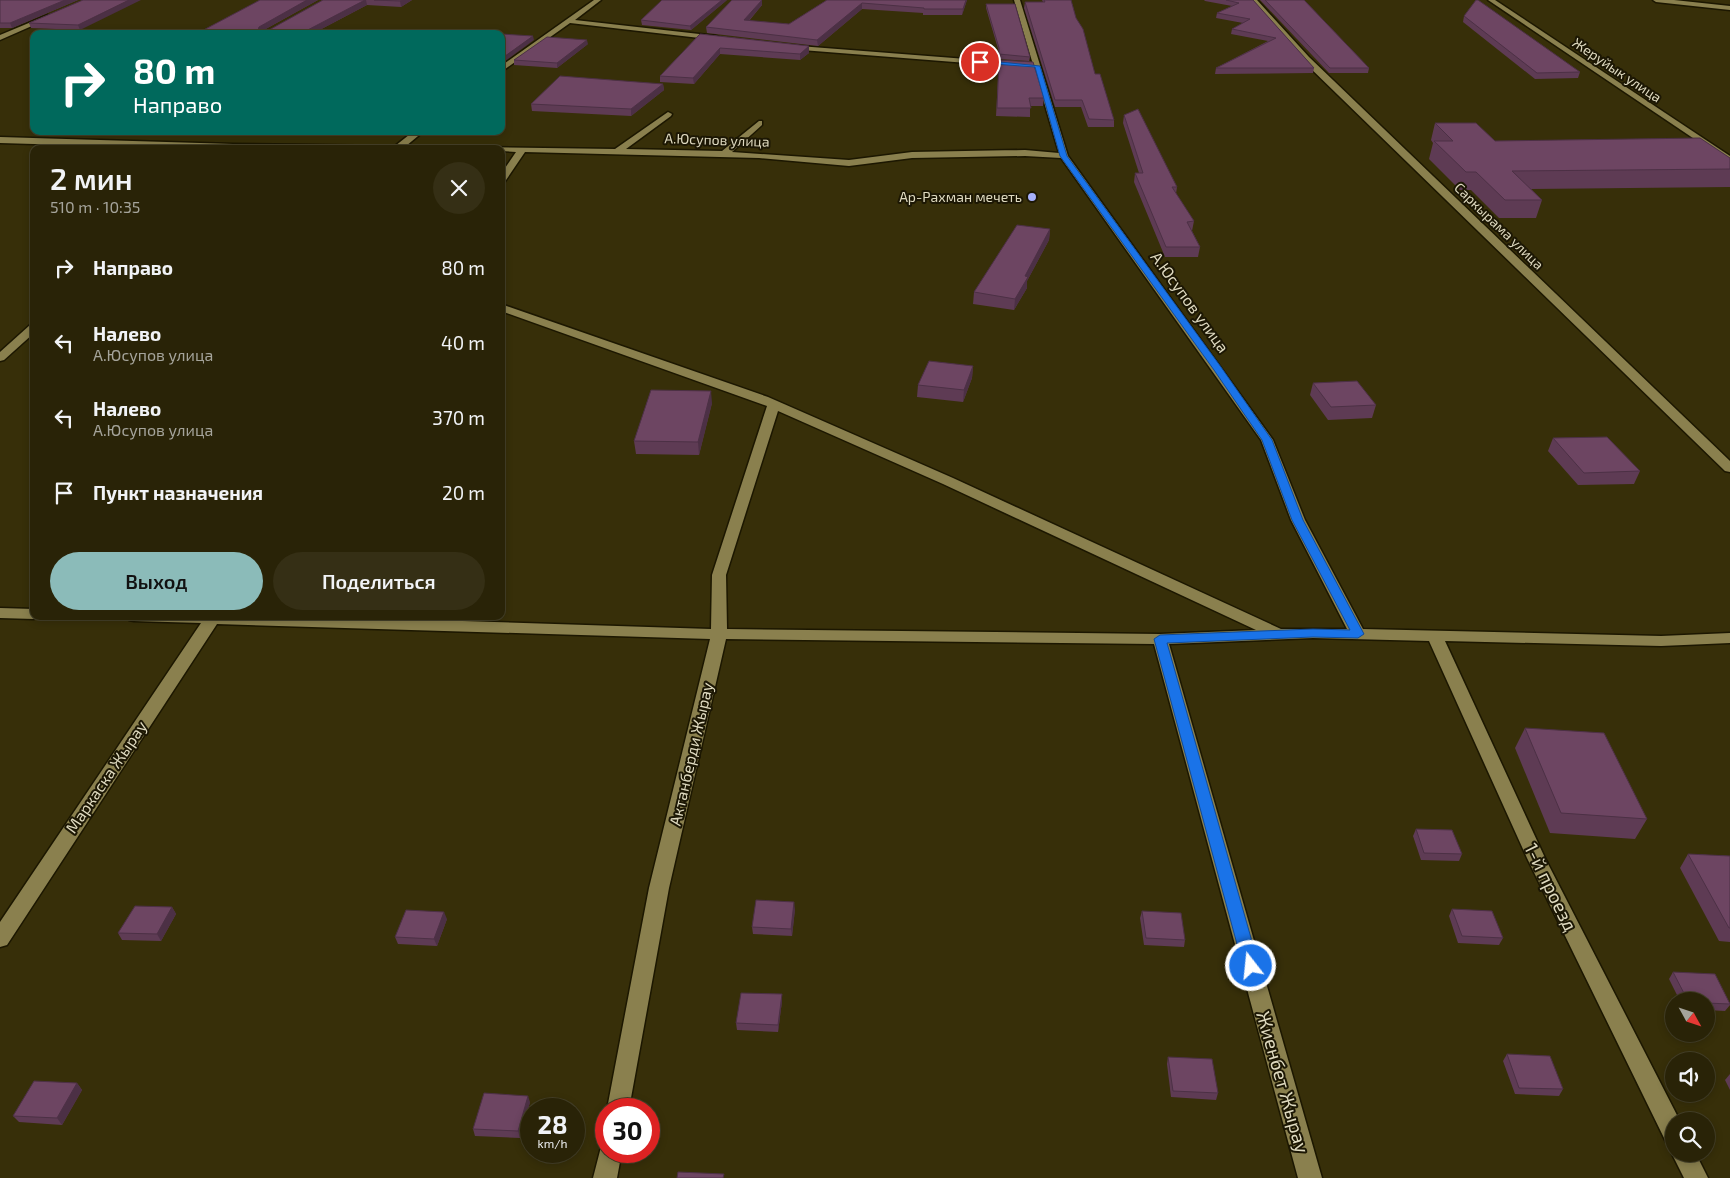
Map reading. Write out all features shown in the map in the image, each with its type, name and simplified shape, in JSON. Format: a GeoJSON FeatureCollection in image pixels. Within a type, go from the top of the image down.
{"type":"FeatureCollection","features":[{"type":"Feature","properties":{"kind":"street"},"geometry":{"type":"LineString","coordinates":[[505,67],[598,0]]}},
{"type":"Feature","properties":{"kind":"street","name":"А.Юсупов улица"},"geometry":{"type":"LineString","coordinates":[[1017,0],[1064,156],[1267,440],[1298,520],[1358,634]]}},
{"type":"Feature","properties":{"kind":"street","name":"Саркырама улица"},"geometry":{"type":"LineString","coordinates":[[1253,0],[1306,59],[1730,468]]}},
{"type":"Feature","properties":{"kind":"street","name":"Жеруйык улица"},"geometry":{"type":"LineString","coordinates":[[1491,0],[1730,160]]}},
{"type":"Feature","properties":{"kind":"street"},"geometry":{"type":"LineString","coordinates":[[1656,0],[1730,8]]}},
{"type":"Feature","properties":{"kind":"street"},"geometry":{"type":"LineString","coordinates":[[0,38],[59,13]]}},
{"type":"Feature","properties":{"kind":"street"},"geometry":{"type":"LineString","coordinates":[[568,21],[727,39]]}},
{"type":"Feature","properties":{"kind":"street"},"geometry":{"type":"LineString","coordinates":[[782,46],[1037,66]]}},
{"type":"Feature","properties":{"kind":"street"},"geometry":{"type":"LineString","coordinates":[[616,152],[668,114]]}},
{"type":"Feature","properties":{"kind":"street"},"geometry":{"type":"LineString","coordinates":[[724,154],[759,123]]}},
{"type":"Feature","properties":{"kind":"street"},"geometry":{"type":"LineString","coordinates":[[73,142],[84,135]]}},
{"type":"Feature","properties":{"kind":"street"},"geometry":{"type":"LineString","coordinates":[[401,145],[415,135]]}},
{"type":"Feature","properties":{"kind":"street","name":"А.Юсупов улица"},"geometry":{"type":"LineString","coordinates":[[0,140],[152,145]]}},
{"type":"Feature","properties":{"kind":"street","name":"А.Юсупов улица"},"geometry":{"type":"LineString","coordinates":[[505,149],[759,155],[848,164],[912,155],[1025,153],[1064,156]]}},
{"type":"Feature","properties":{"kind":"street"},"geometry":{"type":"LineString","coordinates":[[505,175],[522,149]]}},
{"type":"Feature","properties":{"kind":"street"},"geometry":{"type":"LineString","coordinates":[[505,308],[774,405],[948,482],[1279,634]]}},
{"type":"Feature","properties":{"kind":"street"},"geometry":{"type":"LineString","coordinates":[[0,358],[30,331]]}},
{"type":"Feature","properties":{"kind":"street","name":"Актанберди Жырау"},"geometry":{"type":"LineString","coordinates":[[620,1098],[659,888],[719,634],[719,575],[774,405]]}},
{"type":"Feature","properties":{"kind":"street"},"geometry":{"type":"LineString","coordinates":[[0,613],[30,614]]}},
{"type":"Feature","properties":{"kind":"street","name":"Маркаска Жырау"},"geometry":{"type":"LineString","coordinates":[[0,939],[211,620]]}},
{"type":"Feature","properties":{"kind":"street"},"geometry":{"type":"LineString","coordinates":[[302,620],[719,634],[1160,639],[1279,634],[1358,634],[1662,641],[1730,638]]}},
{"type":"Feature","properties":{"kind":"street","name":"1-й проезд"},"geometry":{"type":"LineString","coordinates":[[1435,637],[1536,858],[1665,1116]]}},
{"type":"Feature","properties":{"kind":"street","name":"Жиенбет Жырау"},"geometry":{"type":"LineString","coordinates":[[1160,639],[1310,1178]]}},
{"type":"Feature","properties":{"kind":"street"},"geometry":{"type":"LineString","coordinates":[[1688,1162],[1696,1178]]}},
{"type":"Feature","properties":{"kind":"street"},"geometry":{"type":"LineString","coordinates":[[605,1178],[608,1163]]}},
{"type":"Feature","properties":{"kind":"building"},"geometry":{"type":"Polygon","coordinates":[[[0,0],[65,0],[10,23],[0,23],[0,0]]]}},
{"type":"Feature","properties":{"kind":"building"},"geometry":{"type":"Polygon","coordinates":[[[83,0],[129,0],[78,25],[29,23],[83,0]]]}},
{"type":"Feature","properties":{"kind":"building"},"geometry":{"type":"Polygon","coordinates":[[[260,0],[307,0],[259,27],[258,30],[204,30],[260,0]]]}},
{"type":"Feature","properties":{"kind":"building"},"geometry":{"type":"Polygon","coordinates":[[[323,0],[365,0],[308,30],[269,30],[323,0]]]}},
{"type":"Feature","properties":{"kind":"building"},"geometry":{"type":"Polygon","coordinates":[[[662,0],[722,0],[690,26],[641,20],[662,0]]]}},
{"type":"Feature","properties":{"kind":"building"},"geometry":{"type":"Polygon","coordinates":[[[732,0],[762,0],[744,20],[789,24],[827,0],[966,0],[963,9],[924,9],[862,3],[817,40],[706,27],[732,0]]]}},
{"type":"Feature","properties":{"kind":"building"},"geometry":{"type":"Polygon","coordinates":[[[1044,0],[1071,0],[1076,18],[1083,29],[1095,74],[1100,74],[1114,120],[1089,119],[1082,100],[1055,100],[1025,2],[1045,2],[1044,0]]]}},
{"type":"Feature","properties":{"kind":"building"},"geometry":{"type":"Polygon","coordinates":[[[1226,0],[1253,0],[1314,68],[1216,68],[1276,38],[1232,29],[1250,19],[1217,13],[1239,3],[1226,0]]]}},
{"type":"Feature","properties":{"kind":"building"},"geometry":{"type":"Polygon","coordinates":[[[1265,0],[1304,0],[1369,68],[1330,68],[1265,0]]]}},
{"type":"Feature","properties":{"kind":"building"},"geometry":{"type":"Polygon","coordinates":[[[1476,0],[1580,72],[1537,73],[1464,16],[1476,0]]]}},
{"type":"Feature","properties":{"kind":"building"},"geometry":{"type":"Polygon","coordinates":[[[986,4],[1015,4],[1030,57],[999,54],[999,48],[986,4]]]}},
{"type":"Feature","properties":{"kind":"building"},"geometry":{"type":"Polygon","coordinates":[[[505,34],[533,36],[505,56],[505,34]]]}},
{"type":"Feature","properties":{"kind":"building"},"geometry":{"type":"Polygon","coordinates":[[[700,34],[809,46],[800,54],[720,48],[693,78],[660,76],[700,34]]]}},
{"type":"Feature","properties":{"kind":"building"},"geometry":{"type":"Polygon","coordinates":[[[547,37],[587,40],[557,63],[514,60],[547,37]]]}},
{"type":"Feature","properties":{"kind":"building"},"geometry":{"type":"Polygon","coordinates":[[[999,60],[1033,62],[1044,98],[1029,98],[1031,108],[997,108],[999,60]]]}},
{"type":"Feature","properties":{"kind":"building"},"geometry":{"type":"Polygon","coordinates":[[[560,76],[663,84],[631,109],[531,104],[560,76]]]}},
{"type":"Feature","properties":{"kind":"building"},"geometry":{"type":"Polygon","coordinates":[[[1138,109],[1177,187],[1172,187],[1194,221],[1187,222],[1200,247],[1166,247],[1135,173],[1143,173],[1124,115],[1138,109]]]}},
{"type":"Feature","properties":{"kind":"building"},"geometry":{"type":"Polygon","coordinates":[[[1435,123],[1476,123],[1495,141],[1700,138],[1730,158],[1730,169],[1512,171],[1542,200],[1505,200],[1476,172],[1466,172],[1434,141],[1453,141],[1435,123]]]}},
{"type":"Feature","properties":{"kind":"building"},"geometry":{"type":"Polygon","coordinates":[[[1017,225],[1050,229],[1025,276],[1028,277],[1015,299],[974,292],[1017,225]]]}},
{"type":"Feature","properties":{"kind":"building"},"geometry":{"type":"Polygon","coordinates":[[[929,361],[973,366],[964,390],[918,385],[929,361]]]}},
{"type":"Feature","properties":{"kind":"building"},"geometry":{"type":"Polygon","coordinates":[[[1357,381],[1376,405],[1331,407],[1313,383],[1357,381]]]}},
{"type":"Feature","properties":{"kind":"building"},"geometry":{"type":"Polygon","coordinates":[[[651,390],[711,391],[698,442],[634,441],[651,390]]]}},
{"type":"Feature","properties":{"kind":"building"},"geometry":{"type":"Polygon","coordinates":[[[1607,437],[1640,471],[1584,473],[1553,438],[1607,437]]]}},
{"type":"Feature","properties":{"kind":"building"},"geometry":{"type":"Polygon","coordinates":[[[1525,728],[1604,733],[1647,819],[1561,813],[1525,728]]]}},
{"type":"Feature","properties":{"kind":"building"},"geometry":{"type":"Polygon","coordinates":[[[1416,829],[1452,830],[1462,854],[1424,853],[1416,829]]]}},
{"type":"Feature","properties":{"kind":"building"},"geometry":{"type":"Polygon","coordinates":[[[1688,854],[1730,856],[1730,928],[1729,928],[1688,854]]]}},
{"type":"Feature","properties":{"kind":"building"},"geometry":{"type":"Polygon","coordinates":[[[756,900],[794,902],[791,929],[752,927],[756,900]]]}},
{"type":"Feature","properties":{"kind":"building"},"geometry":{"type":"Polygon","coordinates":[[[135,906],[172,907],[157,934],[118,933],[135,906]]]}},
{"type":"Feature","properties":{"kind":"building"},"geometry":{"type":"Polygon","coordinates":[[[1452,909],[1492,911],[1503,938],[1462,936],[1452,909]]]}},
{"type":"Feature","properties":{"kind":"building"},"geometry":{"type":"Polygon","coordinates":[[[406,910],[444,912],[434,939],[395,937],[406,910]]]}},
{"type":"Feature","properties":{"kind":"building"},"geometry":{"type":"Polygon","coordinates":[[[1142,911],[1181,913],[1185,940],[1146,938],[1142,911]]]}},
{"type":"Feature","properties":{"kind":"building"},"geometry":{"type":"Polygon","coordinates":[[[1673,972],[1715,974],[1730,1004],[1715,1003],[1715,992],[1683,992],[1673,972]]]}},
{"type":"Feature","properties":{"kind":"building"},"geometry":{"type":"Polygon","coordinates":[[[741,993],[782,994],[778,1025],[736,1023],[741,993]]]}},
{"type":"Feature","properties":{"kind":"building"},"geometry":{"type":"Polygon","coordinates":[[[1507,1054],[1550,1056],[1563,1089],[1519,1088],[1507,1054]]]}},
{"type":"Feature","properties":{"kind":"building"},"geometry":{"type":"Polygon","coordinates":[[[1168,1057],[1212,1059],[1218,1093],[1173,1091],[1168,1057]]]}},
{"type":"Feature","properties":{"kind":"building"},"geometry":{"type":"Polygon","coordinates":[[[34,1081],[77,1083],[57,1118],[13,1116],[34,1081]]]}},
{"type":"Feature","properties":{"kind":"building"},"geometry":{"type":"Polygon","coordinates":[[[484,1093],[528,1096],[527,1098],[520,1098],[520,1124],[518,1131],[473,1129],[484,1093]]]}},
{"type":"Feature","properties":{"kind":"building"},"geometry":{"type":"Polygon","coordinates":[[[678,1172],[724,1174],[723,1178],[677,1178],[678,1172]]]}},
{"type":"Feature","properties":{"kind":"place","name":"Ар-Рахман мечеть"},"geometry":{"type":"Point","coordinates":[1032,197]}},
{"type":"Feature","properties":{"kind":"route"},"geometry":{"type":"LineString","coordinates":[[980,62],[1037,66],[1064,156],[1267,440],[1298,520],[1358,634],[1313,633],[1160,639],[1251,966]]}}]}
